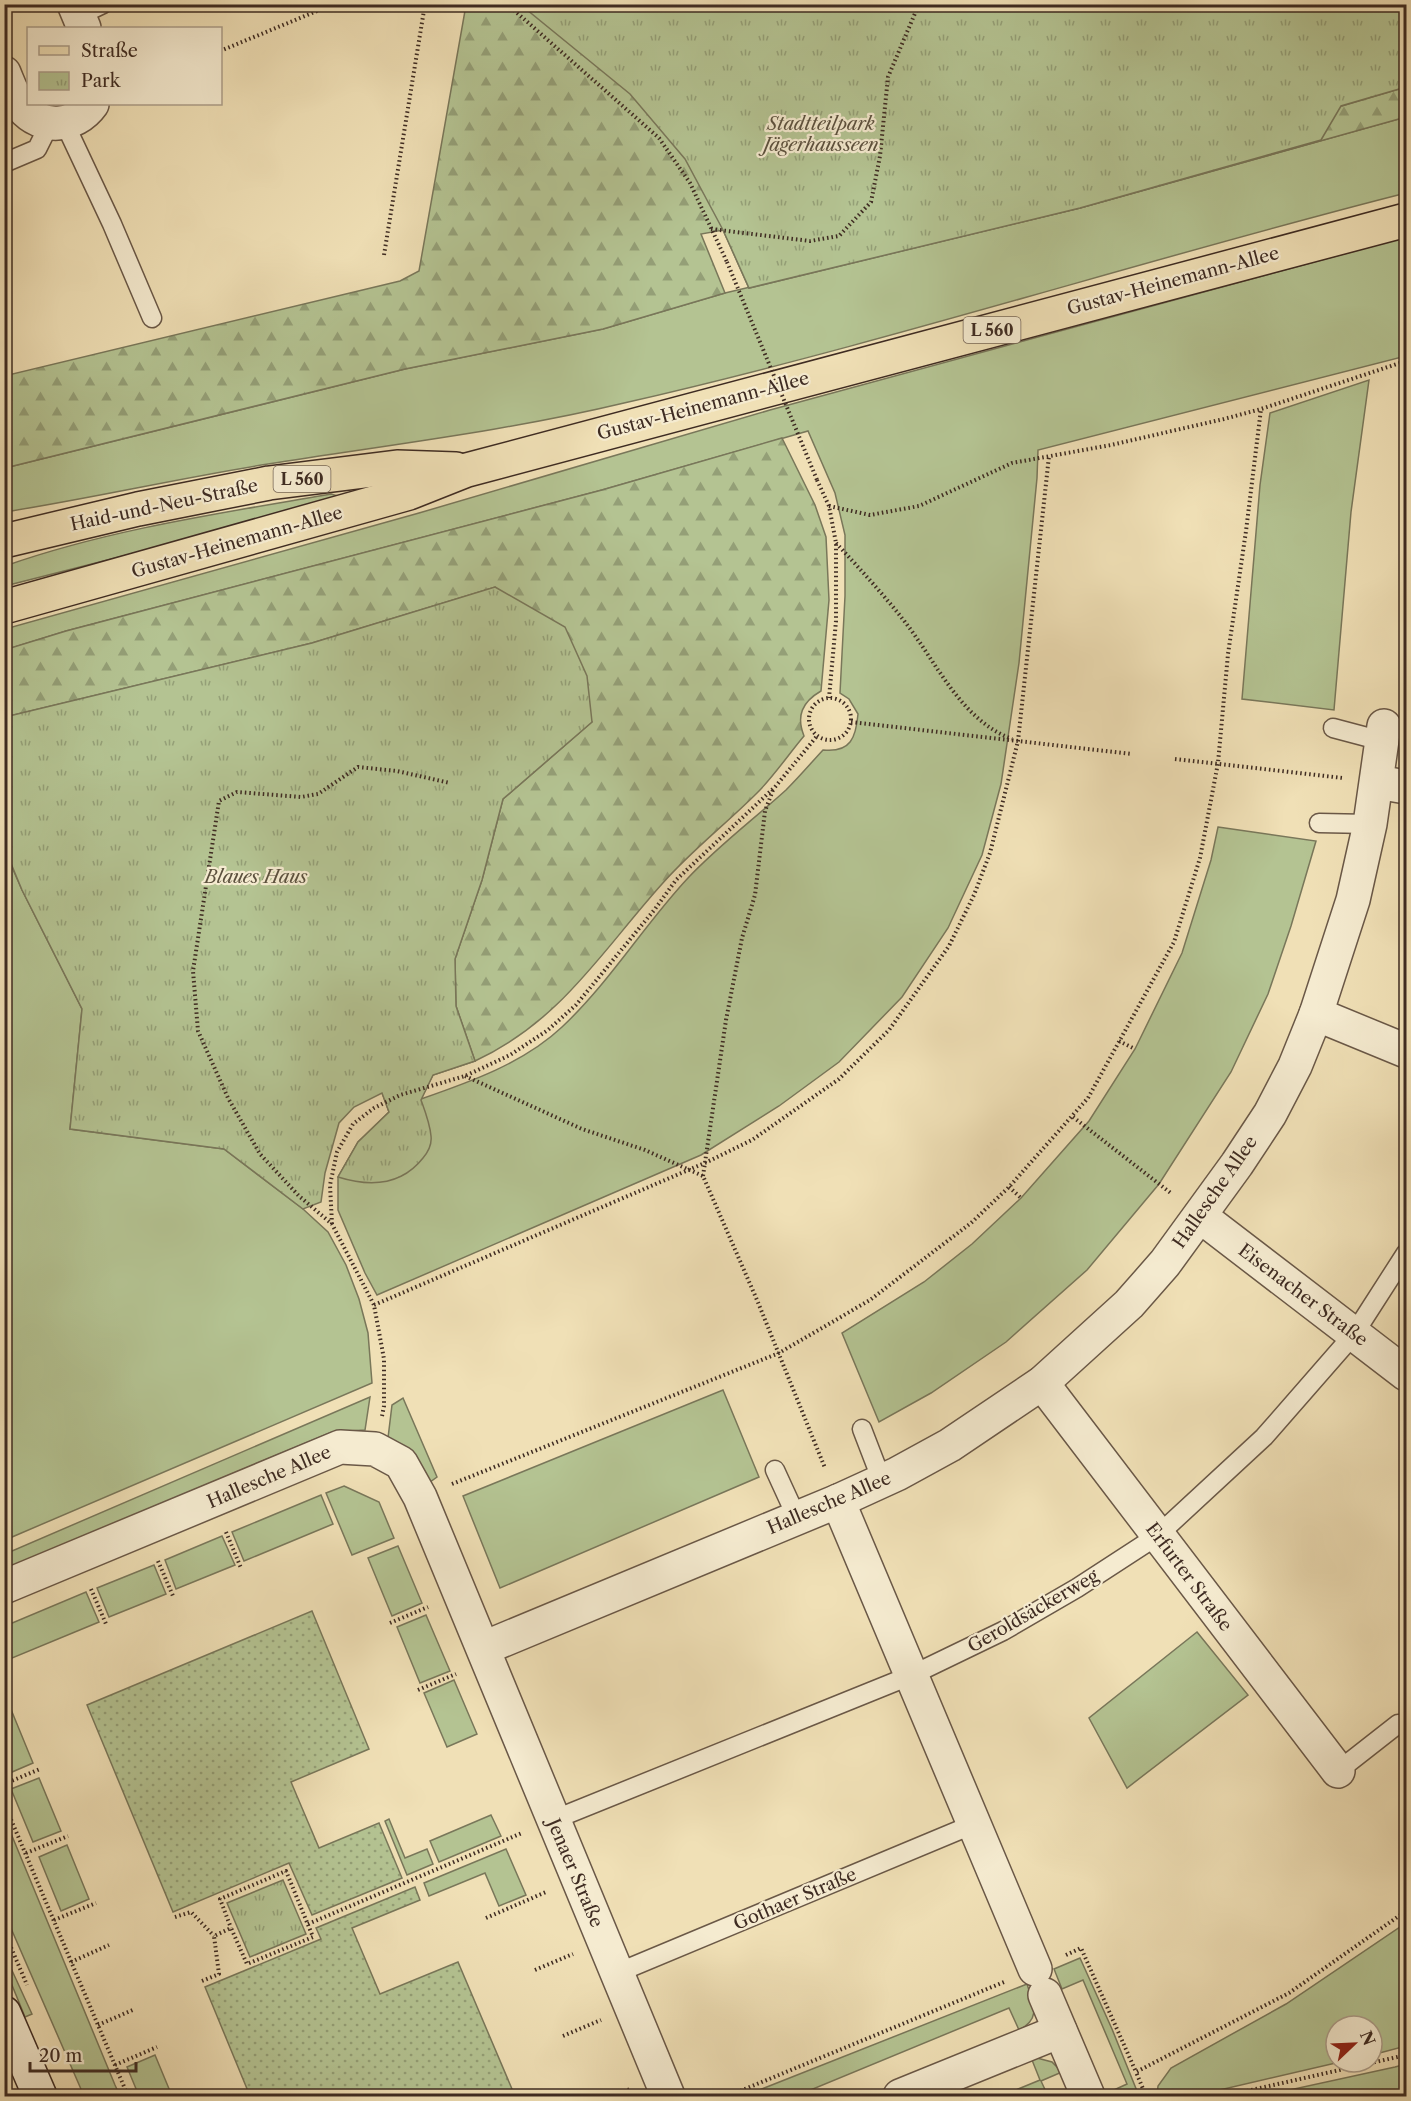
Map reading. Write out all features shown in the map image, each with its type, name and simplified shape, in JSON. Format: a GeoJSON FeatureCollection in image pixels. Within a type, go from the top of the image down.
{"type":"FeatureCollection","features":[{"type":"Feature","properties":{"kind":"main road","name":"Gustav-Heinemann-Allee"},"geometry":{"type":"LineString","coordinates":[[4,607],[409,493],[467,470],[1407,220]]}},
{"type":"Feature","properties":{"kind":"main road","name":"Haid-und-Neu-Straße"},"geometry":{"type":"LineString","coordinates":[[4,541],[138,509],[269,483],[397,467],[467,470]]}},
{"type":"Feature","properties":{"kind":"street"},"geometry":{"type":"LineString","coordinates":[[4,73],[20,106],[30,116],[57,123],[72,120],[86,112],[91,105]]}},
{"type":"Feature","properties":{"kind":"street","name":"Hallesche Allee"},"geometry":{"type":"LineString","coordinates":[[4,1587],[340,1447],[375,1449],[401,1462],[420,1497],[484,1648],[838,1501],[950,1445],[1042,1383],[1129,1304],[1165,1263],[1200,1216],[1270,1114],[1295,1066],[1316,1014],[1353,900],[1370,824],[1392,784],[1383,734]]}},
{"type":"Feature","properties":{"kind":"street"},"geometry":{"type":"LineString","coordinates":[[1316,1014],[1407,1052]]}},
{"type":"Feature","properties":{"kind":"street","name":"Eisenacher Straße"},"geometry":{"type":"LineString","coordinates":[[1200,1216],[1407,1374]]}},
{"type":"Feature","properties":{"kind":"street","name":"Erfurter Straße"},"geometry":{"type":"LineString","coordinates":[[1042,1383],[1338,1771]]}},
{"type":"Feature","properties":{"kind":"street"},"geometry":{"type":"LineString","coordinates":[[838,1501],[1088,2097]]}},
{"type":"Feature","properties":{"kind":"street","name":"Jenaer Straße"},"geometry":{"type":"LineString","coordinates":[[484,1648],[668,2097]]}},
{"type":"Feature","properties":{"kind":"street"},"geometry":{"type":"LineString","coordinates":[[4,2013],[40,2097]]}},
{"type":"Feature","properties":{"kind":"street"},"geometry":{"type":"LineString","coordinates":[[900,2097],[1060,2031]]}},
{"type":"Feature","properties":{"kind":"lane"},"geometry":{"type":"LineString","coordinates":[[4,163],[37,148],[57,123],[112,224],[152,318]]}},
{"type":"Feature","properties":{"kind":"lane"},"geometry":{"type":"LineString","coordinates":[[1333,728],[1383,734]]}},
{"type":"Feature","properties":{"kind":"lane"},"geometry":{"type":"LineString","coordinates":[[1319,823],[1370,824]]}},
{"type":"Feature","properties":{"kind":"lane","name":"Geroldsäckerweg"},"geometry":{"type":"LineString","coordinates":[[553,1820],[912,1675],[1003,1631],[1077,1588],[1157,1536],[1264,1437],[1354,1334],[1407,1253]]}},
{"type":"Feature","properties":{"kind":"lane"},"geometry":{"type":"LineString","coordinates":[[861,1429],[882,1481]]}},
{"type":"Feature","properties":{"kind":"lane"},"geometry":{"type":"LineString","coordinates":[[776,1470],[797,1518]]}},
{"type":"Feature","properties":{"kind":"lane"},"geometry":{"type":"LineString","coordinates":[[1338,1771],[1398,1724]]}},
{"type":"Feature","properties":{"kind":"lane","name":"Gothaer Straße"},"geometry":{"type":"LineString","coordinates":[[617,1973],[974,1824]]}},
{"type":"Feature","properties":{"kind":"path"},"geometry":{"type":"LineString","coordinates":[[222,50],[334,4]]}},
{"type":"Feature","properties":{"kind":"path"},"geometry":{"type":"LineString","coordinates":[[384,255],[425,4]]}},
{"type":"Feature","properties":{"kind":"path"},"geometry":{"type":"LineString","coordinates":[[507,4],[660,138],[690,183],[727,262],[829,506],[836,543],[836,621],[830,698]]}},
{"type":"Feature","properties":{"kind":"path"},"geometry":{"type":"LineString","coordinates":[[711,229],[810,242],[839,236],[871,202],[880,156],[888,77],[916,11],[923,4]]}},
{"type":"Feature","properties":{"kind":"path"},"geometry":{"type":"LineString","coordinates":[[829,506],[870,516],[919,506],[1012,463],[1112,445],[1261,409],[1407,361]]}},
{"type":"Feature","properties":{"kind":"path"},"geometry":{"type":"LineString","coordinates":[[420,1497],[779,1353],[870,1300],[971,1223],[1009,1188],[1088,1098],[1174,942],[1200,858],[1218,763],[1228,654],[1261,409]]}},
{"type":"Feature","properties":{"kind":"path"},"geometry":{"type":"LineString","coordinates":[[374,1305],[752,1140],[839,1079],[889,1030],[949,946],[974,895],[990,853],[1018,741],[1049,456]]}},
{"type":"Feature","properties":{"kind":"path"},"geometry":{"type":"LineString","coordinates":[[836,543],[904,621],[955,696],[995,732],[1018,741]]}},
{"type":"Feature","properties":{"kind":"path"},"geometry":{"type":"LineString","coordinates":[[838,699],[851,713],[851,722],[846,733],[835,740],[823,739],[817,736],[809,721],[809,712],[821,700],[838,699]]}},
{"type":"Feature","properties":{"kind":"path"},"geometry":{"type":"LineString","coordinates":[[851,722],[1132,754]]}},
{"type":"Feature","properties":{"kind":"path"},"geometry":{"type":"LineString","coordinates":[[332,1224],[330,1185],[337,1152],[353,1124],[374,1108],[400,1095],[465,1076],[510,1055],[548,1030],[576,1005],[676,880],[775,787],[817,736]]}},
{"type":"Feature","properties":{"kind":"path"},"geometry":{"type":"LineString","coordinates":[[1175,759],[1392,784]]}},
{"type":"Feature","properties":{"kind":"path"},"geometry":{"type":"LineString","coordinates":[[375,1449],[384,1406],[384,1359],[374,1305],[332,1224],[299,1196],[260,1154],[228,1098],[198,1032],[193,971],[219,801],[237,792],[301,797],[318,794],[358,767],[397,771],[450,783]]}},
{"type":"Feature","properties":{"kind":"path"},"geometry":{"type":"LineString","coordinates":[[775,787],[765,811],[755,896],[742,938],[726,1020],[704,1176],[779,1353],[838,1501]]}},
{"type":"Feature","properties":{"kind":"path"},"geometry":{"type":"LineString","coordinates":[[1119,1041],[1135,1049]]}},
{"type":"Feature","properties":{"kind":"path"},"geometry":{"type":"LineString","coordinates":[[465,1076],[582,1129],[645,1150],[704,1176]]}},
{"type":"Feature","properties":{"kind":"path"},"geometry":{"type":"LineString","coordinates":[[1073,1117],[1169,1192]]}},
{"type":"Feature","properties":{"kind":"path"},"geometry":{"type":"LineString","coordinates":[[1009,1188],[1021,1198]]}},
{"type":"Feature","properties":{"kind":"path"},"geometry":{"type":"LineString","coordinates":[[390,1623],[460,1594]]}},
{"type":"Feature","properties":{"kind":"path"},"geometry":{"type":"LineString","coordinates":[[4,1784],[40,1769]]}},
{"type":"Feature","properties":{"kind":"path"},"geometry":{"type":"LineString","coordinates":[[4,1803],[128,2097]]}},
{"type":"Feature","properties":{"kind":"path"},"geometry":{"type":"LineString","coordinates":[[308,1924],[553,1820]]}},
{"type":"Feature","properties":{"kind":"path"},"geometry":{"type":"LineString","coordinates":[[26,1853],[68,1836]]}},
{"type":"Feature","properties":{"kind":"path"},"geometry":{"type":"LineString","coordinates":[[286,1871],[308,1924],[314,1936],[247,1964],[220,1899],[286,1871]]}},
{"type":"Feature","properties":{"kind":"path"},"geometry":{"type":"LineString","coordinates":[[486,1918],[578,1878]]}},
{"type":"Feature","properties":{"kind":"path"},"geometry":{"type":"LineString","coordinates":[[54,1920],[96,1903]]}},
{"type":"Feature","properties":{"kind":"path"},"geometry":{"type":"LineString","coordinates":[[1136,2072],[1289,1993],[1407,1911]]}},
{"type":"Feature","properties":{"kind":"path"},"geometry":{"type":"LineString","coordinates":[[175,1917],[191,1912],[214,1936],[219,1974],[202,1981]]}},
{"type":"Feature","properties":{"kind":"path"},"geometry":{"type":"LineString","coordinates":[[214,1936],[231,1928]]}},
{"type":"Feature","properties":{"kind":"path"},"geometry":{"type":"LineString","coordinates":[[4,1931],[29,1991]]}},
{"type":"Feature","properties":{"kind":"path"},"geometry":{"type":"LineString","coordinates":[[72,1962],[109,1945]]}},
{"type":"Feature","properties":{"kind":"path"},"geometry":{"type":"LineString","coordinates":[[728,2097],[1040,1982],[1081,1948],[1146,2097]]}},
{"type":"Feature","properties":{"kind":"path"},"geometry":{"type":"LineString","coordinates":[[98,2025],[135,2009]]}},
{"type":"Feature","properties":{"kind":"path"},"geometry":{"type":"LineString","coordinates":[[115,2065],[157,2048]]}},
{"type":"Feature","properties":{"kind":"path"},"geometry":{"type":"LineString","coordinates":[[1225,2097],[1407,2055]]}},
{"type":"Feature","properties":{"kind":"green space"},"geometry":{"type":"Polygon","coordinates":[[[466,5],[896,5],[1342,106],[1406,87],[1406,117],[1080,208],[749,288],[723,230],[701,234],[725,293],[603,329],[405,369],[5,468],[4,376],[400,281],[419,271],[466,5]]]}},
{"type":"Feature","properties":{"kind":"green space","name":"Stadtteilpark Jägerhausseen"},"geometry":{"type":"Polygon","coordinates":[[[521,5],[1406,5],[1406,87],[1341,106],[1321,140],[1080,208],[749,288],[723,230],[685,159],[630,94],[521,5]]]}},
{"type":"Feature","properties":{"kind":"green space"},"geometry":{"type":"Polygon","coordinates":[[[1406,117],[1406,193],[1211,245],[918,328],[624,403],[491,430],[235,470],[5,512],[5,468],[405,369],[603,329],[725,293],[1080,208],[1406,117]]]}},
{"type":"Feature","properties":{"kind":"green space"},"geometry":{"type":"Polygon","coordinates":[[[1406,237],[1406,356],[1038,450],[1019,663],[1001,784],[982,855],[948,928],[902,997],[839,1062],[779,1106],[701,1155],[377,1295],[338,1210],[338,1177],[358,1142],[389,1112],[381,1090],[412,952],[475,1061],[433,1075],[421,1099],[496,1070],[547,1040],[596,991],[688,878],[786,790],[823,750],[840,749],[846,746],[856,730],[858,714],[849,699],[840,693],[845,596],[845,535],[835,493],[808,431],[602,490],[66,631],[5,650],[5,629],[419,513],[770,410],[1406,237]]]}},
{"type":"Feature","properties":{"kind":"green space"},"geometry":{"type":"Polygon","coordinates":[[[1369,380],[1351,512],[1334,710],[1242,699],[1260,485],[1270,413],[1369,380]]]}},
{"type":"Feature","properties":{"kind":"green space"},"geometry":{"type":"Polygon","coordinates":[[[782,438],[815,505],[826,537],[829,600],[821,691],[809,700],[802,710],[801,722],[804,736],[763,786],[673,872],[578,983],[556,1005],[505,1045],[475,1061],[456,1006],[455,959],[482,880],[503,799],[592,722],[495,587],[312,643],[5,717],[4,650],[66,631],[602,490],[782,438]]]}},
{"type":"Feature","properties":{"kind":"green space"},"geometry":{"type":"Polygon","coordinates":[[[331,494],[338,496],[269,519],[5,586],[5,566],[45,553],[166,523],[331,494]]]}},
{"type":"Feature","properties":{"kind":"green space","name":"Blaues Haus"},"geometry":{"type":"Polygon","coordinates":[[[495,587],[565,627],[587,676],[592,722],[503,799],[482,880],[455,959],[456,1006],[475,1061],[433,1075],[421,1100],[431,1139],[423,1158],[405,1174],[384,1182],[362,1182],[338,1177],[358,1142],[389,1112],[382,1093],[354,1107],[339,1123],[325,1173],[321,1202],[303,1209],[224,1149],[70,1129],[82,1009],[22,890],[5,849],[5,717],[312,643],[495,587]]]}},
{"type":"Feature","properties":{"kind":"green space"},"geometry":{"type":"Polygon","coordinates":[[[1218,827],[1316,841],[1268,994],[1231,1072],[1159,1184],[1087,1270],[1006,1342],[931,1393],[879,1422],[842,1333],[924,1282],[972,1244],[1021,1198],[1089,1121],[1135,1049],[1182,953],[1211,860],[1218,827]]]}},
{"type":"Feature","properties":{"kind":"green space"},"geometry":{"type":"Polygon","coordinates":[[[4,849],[82,1009],[70,1129],[224,1149],[303,1209],[328,1232],[346,1265],[359,1299],[368,1333],[372,1383],[5,1540],[4,849]]]}},
{"type":"Feature","properties":{"kind":"green space"},"geometry":{"type":"Polygon","coordinates":[[[723,1390],[759,1477],[500,1588],[463,1496],[723,1390]]]}},
{"type":"Feature","properties":{"kind":"green space"},"geometry":{"type":"Polygon","coordinates":[[[370,1397],[365,1430],[332,1432],[5,1569],[5,1554],[370,1397]]]}},
{"type":"Feature","properties":{"kind":"green space"},"geometry":{"type":"Polygon","coordinates":[[[403,1398],[437,1477],[430,1482],[388,1438],[392,1405],[403,1398]]]}},
{"type":"Feature","properties":{"kind":"green space"},"geometry":{"type":"Polygon","coordinates":[[[344,1486],[379,1502],[394,1538],[352,1555],[326,1493],[344,1486]]]}},
{"type":"Feature","properties":{"kind":"green space"},"geometry":{"type":"Polygon","coordinates":[[[321,1495],[333,1524],[244,1561],[232,1532],[321,1495]]]}},
{"type":"Feature","properties":{"kind":"green space"},"geometry":{"type":"Polygon","coordinates":[[[222,1536],[235,1565],[176,1589],[165,1560],[222,1536]]]}},
{"type":"Feature","properties":{"kind":"green space"},"geometry":{"type":"Polygon","coordinates":[[[398,1546],[422,1603],[392,1616],[368,1558],[398,1546]]]}},
{"type":"Feature","properties":{"kind":"green space"},"geometry":{"type":"Polygon","coordinates":[[[154,1565],[166,1594],[109,1617],[97,1588],[154,1565]]]}},
{"type":"Feature","properties":{"kind":"green space"},"geometry":{"type":"Polygon","coordinates":[[[86,1592],[99,1622],[5,1661],[5,1626],[86,1592]]]}},
{"type":"Feature","properties":{"kind":"green space"},"geometry":{"type":"Polygon","coordinates":[[[312,1611],[369,1749],[291,1782],[319,1848],[379,1823],[402,1878],[312,1915],[289,1863],[173,1912],[87,1705],[312,1611]]]}},
{"type":"Feature","properties":{"kind":"green space"},"geometry":{"type":"Polygon","coordinates":[[[426,1615],[450,1671],[420,1683],[397,1627],[426,1615]]]}},
{"type":"Feature","properties":{"kind":"green space"},"geometry":{"type":"Polygon","coordinates":[[[1197,1632],[1248,1695],[1127,1788],[1089,1718],[1197,1632]]]}},
{"type":"Feature","properties":{"kind":"green space"},"geometry":{"type":"Polygon","coordinates":[[[454,1680],[477,1734],[447,1747],[424,1693],[454,1680]]]}},
{"type":"Feature","properties":{"kind":"green space"},"geometry":{"type":"Polygon","coordinates":[[[10,1707],[33,1763],[5,1775],[5,1710],[10,1707]]]}},
{"type":"Feature","properties":{"kind":"green space"},"geometry":{"type":"Polygon","coordinates":[[[39,1778],[61,1831],[33,1842],[11,1789],[39,1778]]]}},
{"type":"Feature","properties":{"kind":"green space"},"geometry":{"type":"Polygon","coordinates":[[[491,1815],[501,1836],[439,1862],[430,1841],[491,1815]]]}},
{"type":"Feature","properties":{"kind":"green space"},"geometry":{"type":"Polygon","coordinates":[[[5,1819],[120,2096],[84,2096],[10,1926],[5,1907],[5,1819]]]}},
{"type":"Feature","properties":{"kind":"green space"},"geometry":{"type":"Polygon","coordinates":[[[389,1819],[405,1858],[427,1849],[433,1864],[407,1875],[385,1821],[389,1819]]]}},
{"type":"Feature","properties":{"kind":"green space"},"geometry":{"type":"Polygon","coordinates":[[[67,1845],[89,1899],[61,1911],[39,1857],[67,1845]]]}},
{"type":"Feature","properties":{"kind":"green space"},"geometry":{"type":"Polygon","coordinates":[[[506,1849],[526,1895],[499,1906],[485,1873],[429,1896],[424,1883],[506,1849]]]}},
{"type":"Feature","properties":{"kind":"green space"},"geometry":{"type":"Polygon","coordinates":[[[283,1880],[306,1934],[250,1957],[227,1903],[283,1880]]]}},
{"type":"Feature","properties":{"kind":"green space"},"geometry":{"type":"Polygon","coordinates":[[[415,1887],[420,1900],[352,1928],[380,1994],[458,1962],[515,2096],[250,2096],[205,1987],[321,1939],[316,1928],[415,1887]]]}},
{"type":"Feature","properties":{"kind":"green space"},"geometry":{"type":"Polygon","coordinates":[[[1406,1923],[1406,2046],[1384,2052],[1384,2014],[1324,2014],[1324,2066],[1194,2096],[1157,2096],[1158,2086],[1171,2068],[1286,2004],[1406,1923]]]}},
{"type":"Feature","properties":{"kind":"green space"},"geometry":{"type":"Polygon","coordinates":[[[4,1953],[32,2014],[25,2017],[5,1968],[4,1953]]]}},
{"type":"Feature","properties":{"kind":"green space"},"geometry":{"type":"Polygon","coordinates":[[[1080,1958],[1139,2096],[1109,2096],[1107,2093],[1127,2084],[1083,1980],[1062,1989],[1054,1969],[1080,1958]]]}},
{"type":"Feature","properties":{"kind":"green space"},"geometry":{"type":"Polygon","coordinates":[[[1027,1984],[1034,2010],[1031,2021],[1019,2030],[1009,2008],[796,2096],[744,2096],[1027,1984]]]}},
{"type":"Feature","properties":{"kind":"green space"},"geometry":{"type":"Polygon","coordinates":[[[155,2055],[172,2096],[139,2096],[127,2067],[155,2055]]]}},
{"type":"Feature","properties":{"kind":"green space"},"geometry":{"type":"Polygon","coordinates":[[[1037,2058],[1052,2062],[1062,2072],[1041,2081],[1048,2096],[1001,2096],[1040,2080],[1032,2060],[1037,2058]]]}},
{"type":"Feature","properties":{"kind":"green space"},"geometry":{"type":"Polygon","coordinates":[[[1406,2064],[1406,2096],[1262,2096],[1363,2074],[1384,2074],[1384,2069],[1406,2064]]]}}]}
